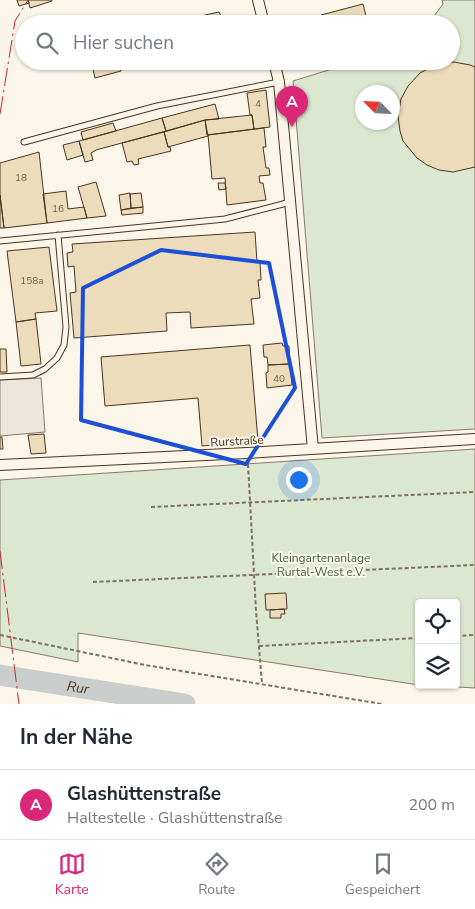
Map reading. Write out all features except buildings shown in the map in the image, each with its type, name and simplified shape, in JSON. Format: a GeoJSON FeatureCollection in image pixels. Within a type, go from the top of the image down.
{"type":"FeatureCollection","features":[{"type":"Feature","properties":{"kind":"street"},"geometry":{"type":"LineString","coordinates":[[258,0],[262,15]]}},
{"type":"Feature","properties":{"kind":"street"},"geometry":{"type":"LineString","coordinates":[[276,70],[279,82],[313,449]]}},
{"type":"Feature","properties":{"kind":"street","name":"Rurstraße"},"geometry":{"type":"LineString","coordinates":[[0,465],[247,453],[475,439]]}},
{"type":"Feature","properties":{"kind":"lane"},"geometry":{"type":"LineString","coordinates":[[24,142],[158,106],[279,82]]}},
{"type":"Feature","properties":{"kind":"lane"},"geometry":{"type":"LineString","coordinates":[[0,240],[225,219],[290,201]]}},
{"type":"Feature","properties":{"kind":"lane"},"geometry":{"type":"LineString","coordinates":[[0,377],[33,374],[45,369],[57,358],[64,345],[66,327],[58,235]]}},
{"type":"Feature","properties":{"kind":"path"},"geometry":{"type":"LineString","coordinates":[[247,453],[262,684]]}},
{"type":"Feature","properties":{"kind":"path"},"geometry":{"type":"LineString","coordinates":[[151,507],[475,492]]}},
{"type":"Feature","properties":{"kind":"path"},"geometry":{"type":"LineString","coordinates":[[92,582],[475,565]]}},
{"type":"Feature","properties":{"kind":"path"},"geometry":{"type":"LineString","coordinates":[[0,634],[145,665],[382,704]]}},
{"type":"Feature","properties":{"kind":"path"},"geometry":{"type":"LineString","coordinates":[[460,636],[475,635]]}},
{"type":"Feature","properties":{"kind":"path"},"geometry":{"type":"LineString","coordinates":[[259,646],[415,638]]}},
{"type":"Feature","properties":{"kind":"highlighted area"},"geometry":{"type":"Polygon","coordinates":[[[161,250],[269,263],[295,388],[246,464],[81,420],[83,288],[161,250]]]}},
{"type":"Feature","properties":{"kind":"green space"},"geometry":{"type":"Polygon","coordinates":[[[442,0],[475,0],[475,429],[322,438],[293,81],[329,70],[460,70],[460,15],[435,15],[443,4],[442,0]]]}},
{"type":"Feature","properties":{"kind":"green space","name":"Kleingartenanlage Rurtal-West e.V."},"geometry":{"type":"Polygon","coordinates":[[[475,449],[475,688],[460,687],[460,599],[415,599],[415,684],[78,633],[78,662],[0,646],[0,480],[475,449]]]}},
{"type":"Feature","properties":{"kind":"shaded area"},"geometry":{"type":"Polygon","coordinates":[[[41,378],[45,432],[0,436],[0,380],[41,378]]]}},
{"type":"Feature","properties":{"kind":"waterway","name":"Rur"},"geometry":{"type":"LineString","coordinates":[[0,675],[185,704]]}},
{"type":"Feature","properties":{"kind":"power"},"geometry":{"type":"LineString","coordinates":[[19,15],[28,0]]}},
{"type":"Feature","properties":{"kind":"power"},"geometry":{"type":"LineString","coordinates":[[0,114],[15,21]]}},
{"type":"Feature","properties":{"kind":"power"},"geometry":{"type":"LineString","coordinates":[[0,551],[19,704]]}},
{"type":"Feature","properties":{"kind":"place","name":"Glashüttenstraße"},"geometry":{"type":"Point","coordinates":[292,127]}}]}
